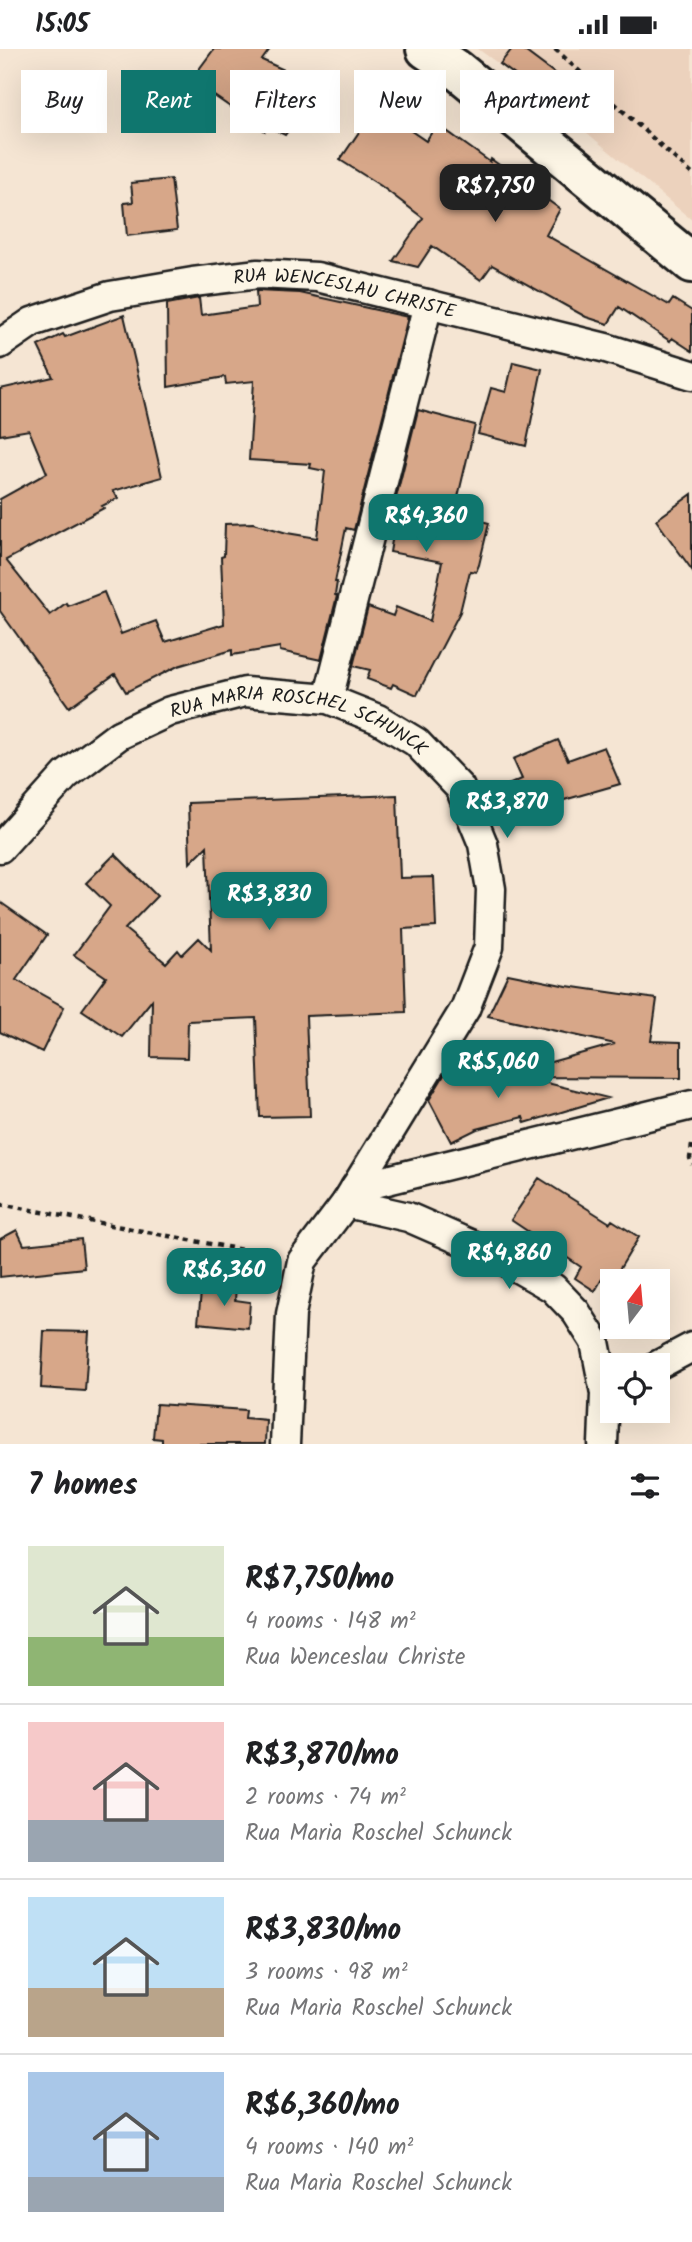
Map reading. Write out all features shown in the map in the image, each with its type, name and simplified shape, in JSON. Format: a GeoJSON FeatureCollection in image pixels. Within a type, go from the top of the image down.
{"type":"FeatureCollection","features":[{"type":"Feature","properties":{"kind":"main road"},"geometry":{"type":"LineString","coordinates":[[426,49],[456,69],[692,263]]}},
{"type":"Feature","properties":{"kind":"street","name":"RUA WENCESLAU CHRISTE"},"geometry":{"type":"LineString","coordinates":[[0,344],[32,322],[110,296],[258,274],[317,277],[606,348],[692,375]]}},
{"type":"Feature","properties":{"kind":"street"},"geometry":{"type":"LineString","coordinates":[[328,699],[428,304]]}},
{"type":"Feature","properties":{"kind":"street","name":"RUA MARIA ROSCHEL SCHUNCK"},"geometry":{"type":"LineString","coordinates":[[0,848],[66,775],[118,735],[170,711],[245,692],[328,699],[378,719],[416,742],[460,788],[483,844],[491,889],[489,947],[465,1010],[350,1196],[302,1261],[291,1314],[285,1444]]}},
{"type":"Feature","properties":{"kind":"street"},"geometry":{"type":"LineString","coordinates":[[350,1196],[692,1105]]}},
{"type":"Feature","properties":{"kind":"street"},"geometry":{"type":"LineString","coordinates":[[350,1196],[408,1217],[495,1255],[553,1288],[576,1312],[595,1342],[600,1360]]}},
{"type":"Feature","properties":{"kind":"street"},"geometry":{"type":"LineString","coordinates":[[670,1359],[692,1347]]}},
{"type":"Feature","properties":{"kind":"street"},"geometry":{"type":"LineString","coordinates":[[603,1444],[605,1423]]}},
{"type":"Feature","properties":{"kind":"path"},"geometry":{"type":"LineString","coordinates":[[555,49],[692,174]]}},
{"type":"Feature","properties":{"kind":"path"},"geometry":{"type":"LineString","coordinates":[[692,1145],[692,1165]]}},
{"type":"Feature","properties":{"kind":"path"},"geometry":{"type":"LineString","coordinates":[[0,1204],[302,1261]]}},
{"type":"Feature","properties":{"kind":"shaded area"},"geometry":{"type":"Polygon","coordinates":[[[478,49],[692,49],[692,220],[587,133],[614,133],[614,70],[507,70],[478,49]]]}},
{"type":"Feature","properties":{"kind":"building"},"geometry":{"type":"Polygon","coordinates":[[[214,49],[270,49],[262,60],[284,70],[230,70],[230,107],[216,97],[216,70],[198,70],[214,49]]]}},
{"type":"Feature","properties":{"kind":"building"},"geometry":{"type":"Polygon","coordinates":[[[512,49],[522,49],[550,70],[508,70],[500,64],[512,49]]]}},
{"type":"Feature","properties":{"kind":"building"},"geometry":{"type":"Polygon","coordinates":[[[446,130],[560,209],[546,235],[669,305],[673,299],[692,311],[692,351],[672,338],[670,341],[619,307],[608,324],[586,317],[492,265],[481,280],[432,246],[418,267],[393,261],[423,218],[381,186],[340,160],[358,133],[414,133],[426,141],[431,133],[446,133],[446,130]]]}},
{"type":"Feature","properties":{"kind":"building"},"geometry":{"type":"Polygon","coordinates":[[[171,179],[177,230],[127,236],[124,203],[133,202],[131,183],[171,179]]]}},
{"type":"Feature","properties":{"kind":"building"},"geometry":{"type":"Polygon","coordinates":[[[256,291],[300,293],[408,317],[354,530],[346,528],[335,582],[337,596],[321,660],[280,651],[280,647],[232,655],[232,650],[178,666],[126,692],[115,674],[69,707],[0,611],[0,499],[47,473],[29,430],[0,435],[0,389],[53,377],[38,346],[63,334],[65,337],[124,315],[162,477],[113,491],[118,498],[102,506],[104,508],[6,560],[50,615],[66,603],[68,606],[104,592],[121,634],[156,621],[165,642],[224,624],[221,557],[224,556],[225,524],[253,523],[317,538],[325,471],[310,468],[311,464],[249,460],[254,381],[226,384],[225,377],[168,387],[167,304],[199,298],[201,315],[257,307],[256,291]]]}},
{"type":"Feature","properties":{"kind":"building"},"geometry":{"type":"Polygon","coordinates":[[[513,362],[542,369],[526,446],[478,434],[491,388],[506,392],[513,362]]]}},
{"type":"Feature","properties":{"kind":"building"},"geometry":{"type":"Polygon","coordinates":[[[418,410],[475,425],[454,514],[489,523],[479,565],[476,572],[470,571],[460,612],[417,695],[393,684],[391,688],[367,679],[370,670],[353,666],[368,607],[393,616],[396,607],[430,621],[442,562],[390,552],[393,535],[387,534],[418,410]]]}},
{"type":"Feature","properties":{"kind":"building"},"geometry":{"type":"Polygon","coordinates":[[[692,494],[692,570],[656,520],[692,494]]]}},
{"type":"Feature","properties":{"kind":"building"},"geometry":{"type":"Polygon","coordinates":[[[558,740],[568,760],[604,747],[620,784],[515,814],[501,788],[522,779],[513,759],[558,740]]]}},
{"type":"Feature","properties":{"kind":"building"},"geometry":{"type":"Polygon","coordinates":[[[397,795],[400,878],[434,877],[436,927],[403,929],[406,1012],[306,1016],[310,1116],[260,1117],[256,1018],[188,1021],[187,1058],[151,1057],[152,1000],[122,1037],[82,1010],[106,977],[74,955],[110,906],[86,883],[115,854],[157,896],[125,929],[166,963],[178,950],[182,955],[199,938],[211,950],[207,846],[190,863],[188,803],[397,795]]]}},
{"type":"Feature","properties":{"kind":"building"},"geometry":{"type":"Polygon","coordinates":[[[0,902],[47,935],[16,980],[64,1007],[42,1052],[0,1032],[0,902]]]}},
{"type":"Feature","properties":{"kind":"building"},"geometry":{"type":"Polygon","coordinates":[[[508,974],[657,999],[651,1041],[681,1042],[681,1078],[527,1077],[526,1069],[615,1044],[488,1016],[508,974]]]}},
{"type":"Feature","properties":{"kind":"building"},"geometry":{"type":"Polygon","coordinates":[[[452,1062],[479,1071],[477,1083],[511,1074],[608,1098],[525,1123],[523,1117],[477,1129],[451,1142],[429,1100],[452,1062]]]}},
{"type":"Feature","properties":{"kind":"building"},"geometry":{"type":"Polygon","coordinates":[[[539,1178],[610,1223],[612,1220],[639,1237],[620,1269],[600,1269],[600,1282],[595,1291],[575,1278],[581,1267],[511,1220],[539,1178]]]}},
{"type":"Feature","properties":{"kind":"building"},"geometry":{"type":"Polygon","coordinates":[[[17,1230],[24,1245],[81,1239],[84,1268],[0,1277],[0,1239],[17,1230]]]}},
{"type":"Feature","properties":{"kind":"building"},"geometry":{"type":"Polygon","coordinates":[[[212,1285],[236,1287],[235,1300],[250,1302],[248,1328],[198,1323],[201,1292],[211,1294],[212,1285]]]}},
{"type":"Feature","properties":{"kind":"building"},"geometry":{"type":"Polygon","coordinates":[[[44,1331],[89,1332],[85,1391],[41,1388],[44,1331]]]}},
{"type":"Feature","properties":{"kind":"building"},"geometry":{"type":"Polygon","coordinates":[[[156,1404],[246,1410],[245,1418],[266,1420],[265,1444],[162,1444],[162,1439],[153,1438],[156,1404]]]}}]}
